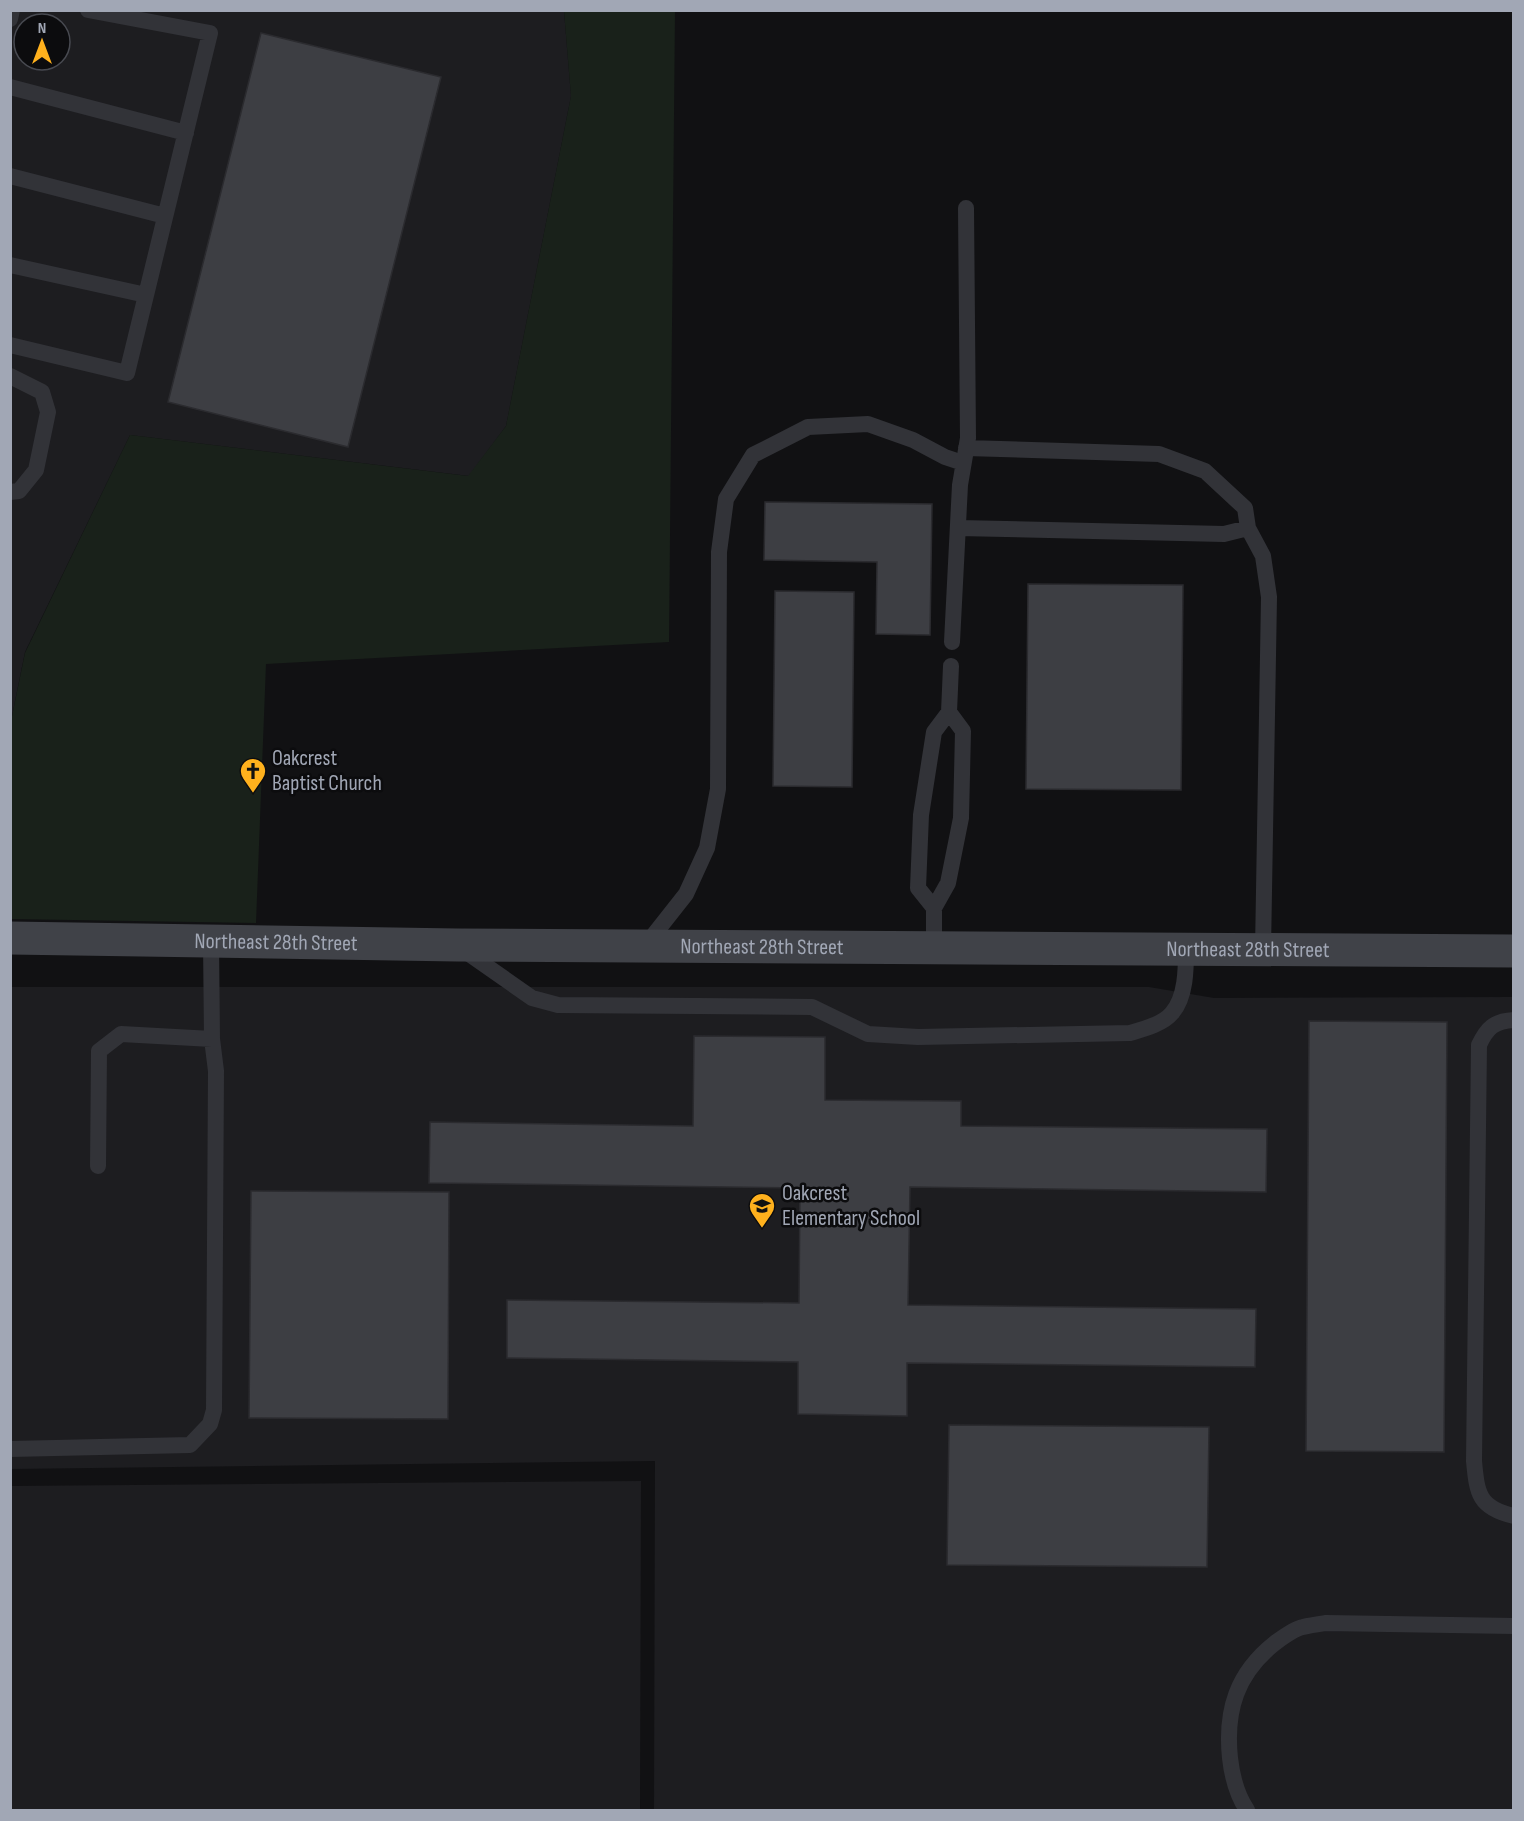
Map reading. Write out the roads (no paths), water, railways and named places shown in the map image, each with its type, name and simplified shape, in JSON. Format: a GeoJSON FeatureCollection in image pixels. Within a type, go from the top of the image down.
{"type":"FeatureCollection","features":[{"type":"Feature","properties":{"kind":"street","name":"Northeast 28th Street"},"geometry":{"type":"LineString","coordinates":[[10,938],[457,945],[1514,951]]}},
{"type":"Feature","properties":{"kind":"lane"},"geometry":{"type":"LineString","coordinates":[[10,20],[12,10]]}},
{"type":"Feature","properties":{"kind":"lane"},"geometry":{"type":"LineString","coordinates":[[10,345],[127,373],[210,33],[88,10]]}},
{"type":"Feature","properties":{"kind":"lane"},"geometry":{"type":"LineString","coordinates":[[10,87],[186,133]]}},
{"type":"Feature","properties":{"kind":"lane"},"geometry":{"type":"LineString","coordinates":[[10,176],[165,216]]}},
{"type":"Feature","properties":{"kind":"lane"},"geometry":{"type":"LineString","coordinates":[[952,642],[960,484],[968,438],[966,208]]}},
{"type":"Feature","properties":{"kind":"lane"},"geometry":{"type":"LineString","coordinates":[[10,265],[146,295]]}},
{"type":"Feature","properties":{"kind":"lane"},"geometry":{"type":"LineString","coordinates":[[10,376],[42,392],[48,412],[36,470],[19,491],[10,492]]}},
{"type":"Feature","properties":{"kind":"lane"},"geometry":{"type":"LineString","coordinates":[[644,946],[686,894],[707,848],[718,789],[719,552],[726,499],[753,455],[808,427],[868,424],[913,440],[945,457],[1159,454],[1205,471],[1245,508],[1248,528],[1263,555],[1269,597],[1263,950]]}},
{"type":"Feature","properties":{"kind":"lane"},"geometry":{"type":"LineString","coordinates":[[958,528],[1224,534],[1248,528]]}},
{"type":"Feature","properties":{"kind":"lane"},"geometry":{"type":"LineString","coordinates":[[934,908],[918,888],[921,815],[934,732],[949,712],[951,666]]}},
{"type":"Feature","properties":{"kind":"lane"},"geometry":{"type":"LineString","coordinates":[[934,948],[934,908],[948,883],[961,818],[963,731],[949,712]]}},
{"type":"Feature","properties":{"kind":"lane"},"geometry":{"type":"LineString","coordinates":[[10,1449],[190,1445],[210,1424],[214,1410],[216,1071],[212,1039],[211,941]]}},
{"type":"Feature","properties":{"kind":"lane"},"geometry":{"type":"LineString","coordinates":[[457,945],[532,998],[558,1005],[812,1007],[868,1034],[918,1037],[1130,1033],[1152,1026],[1172,1013],[1184,988],[1186,949]]}},
{"type":"Feature","properties":{"kind":"lane"},"geometry":{"type":"LineString","coordinates":[[1514,1020],[1500,1020],[1485,1031],[1479,1046],[1474,1461],[1476,1486],[1484,1502],[1496,1512],[1514,1516]]}},
{"type":"Feature","properties":{"kind":"lane"},"geometry":{"type":"LineString","coordinates":[[98,1166],[99,1051],[121,1034],[212,1039]]}},
{"type":"Feature","properties":{"kind":"lane"},"geometry":{"type":"LineString","coordinates":[[1247,1810],[1242,1803],[1232,1774],[1229,1743],[1230,1719],[1235,1695],[1246,1674],[1259,1656],[1281,1639],[1302,1627],[1326,1623],[1514,1626]]}},
{"type":"Feature","properties":{"kind":"place","name":"Oakcrest Baptist Church"},"geometry":{"type":"Point","coordinates":[253,794]}},
{"type":"Feature","properties":{"kind":"place","name":"Oakcrest Elementary School"},"geometry":{"type":"Point","coordinates":[762,1229]}}]}
